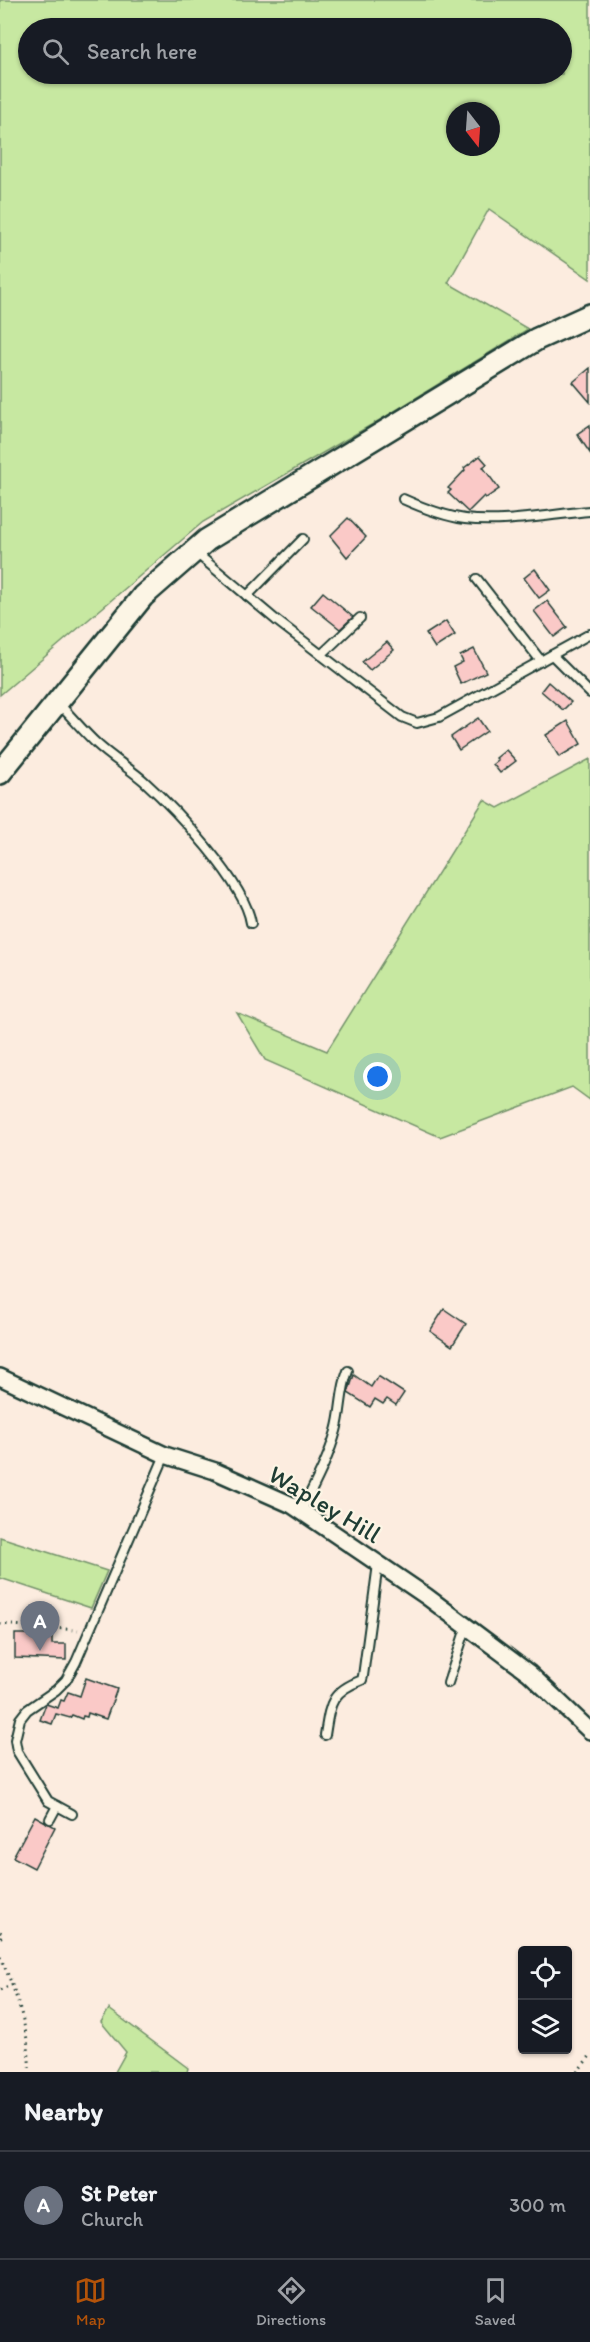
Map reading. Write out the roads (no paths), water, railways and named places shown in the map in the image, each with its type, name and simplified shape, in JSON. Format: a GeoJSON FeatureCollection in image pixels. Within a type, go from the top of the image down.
{"type":"FeatureCollection","features":[{"type":"Feature","properties":{"kind":"main road"},"geometry":{"type":"LineString","coordinates":[[0,772],[143,596],[207,540],[527,345],[590,315]]}},
{"type":"Feature","properties":{"kind":"street","name":"Wapley Hill"},"geometry":{"type":"LineString","coordinates":[[0,1377],[165,1455],[215,1471],[292,1505],[468,1627],[530,1673],[590,1731]]}},
{"type":"Feature","properties":{"kind":"lane"},"geometry":{"type":"LineString","coordinates":[[403,499],[426,509],[466,519],[511,518],[590,511]]}},
{"type":"Feature","properties":{"kind":"lane"},"geometry":{"type":"LineString","coordinates":[[247,596],[303,539]]}},
{"type":"Feature","properties":{"kind":"lane"},"geometry":{"type":"LineString","coordinates":[[194,551],[321,655],[402,717],[417,723],[439,717],[590,634]]}},
{"type":"Feature","properties":{"kind":"lane"},"geometry":{"type":"LineString","coordinates":[[477,579],[541,661]]}},
{"type":"Feature","properties":{"kind":"lane"},"geometry":{"type":"LineString","coordinates":[[321,655],[360,618]]}},
{"type":"Feature","properties":{"kind":"lane"},"geometry":{"type":"LineString","coordinates":[[552,655],[590,693]]}},
{"type":"Feature","properties":{"kind":"lane"},"geometry":{"type":"LineString","coordinates":[[57,702],[96,743],[144,782],[190,830],[231,878],[245,902],[251,923]]}},
{"type":"Feature","properties":{"kind":"lane"},"geometry":{"type":"LineString","coordinates":[[302,1512],[331,1446],[337,1427],[340,1394],[348,1371]]}},
{"type":"Feature","properties":{"kind":"lane"},"geometry":{"type":"LineString","coordinates":[[72,1814],[48,1801],[17,1751],[16,1732],[20,1719],[27,1710],[56,1690],[66,1680],[165,1455]]}},
{"type":"Feature","properties":{"kind":"lane"},"geometry":{"type":"LineString","coordinates":[[325,1735],[329,1708],[335,1695],[343,1688],[362,1680],[378,1564]]}},
{"type":"Feature","properties":{"kind":"lane"},"geometry":{"type":"LineString","coordinates":[[448,1683],[468,1627]]}},
{"type":"Feature","properties":{"kind":"lane"},"geometry":{"type":"LineString","coordinates":[[50,1819],[57,1806]]}},
{"type":"Feature","properties":{"kind":"place","name":"St Peter"},"geometry":{"type":"Point","coordinates":[40,1651]}}]}
